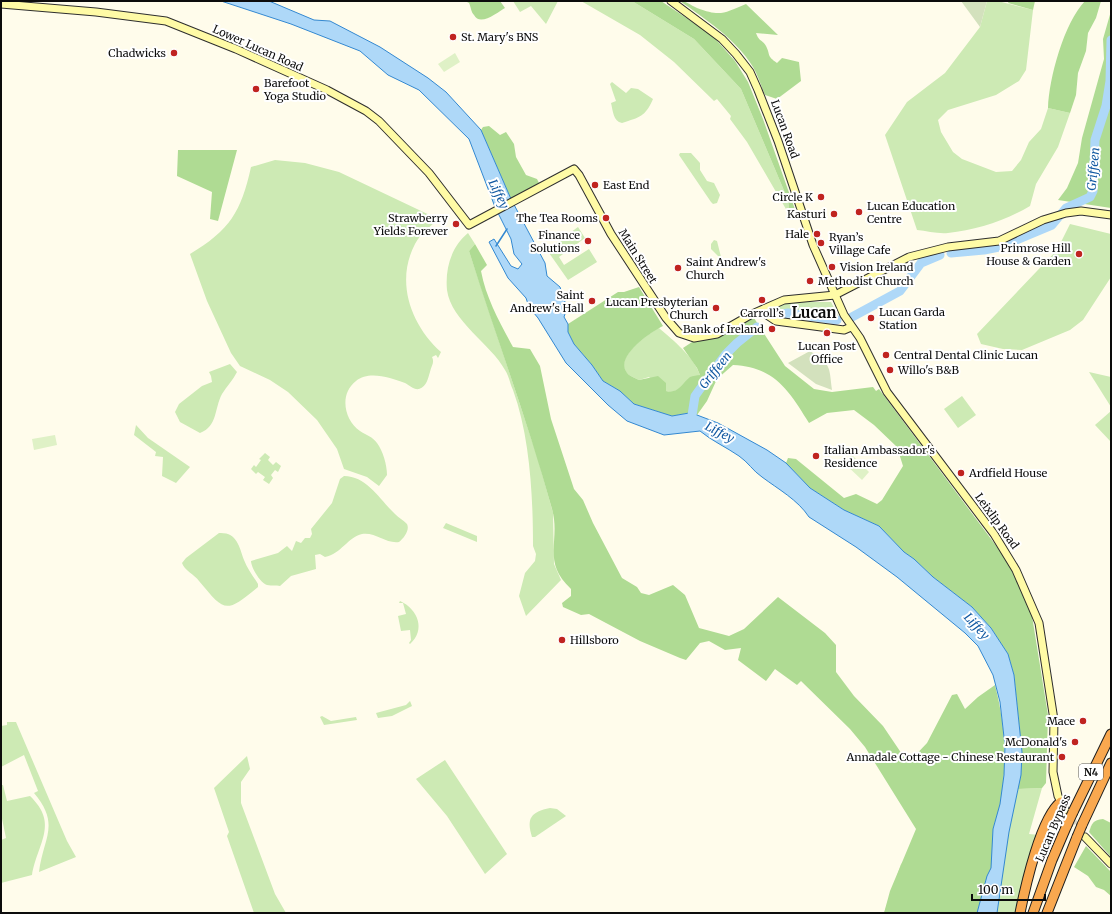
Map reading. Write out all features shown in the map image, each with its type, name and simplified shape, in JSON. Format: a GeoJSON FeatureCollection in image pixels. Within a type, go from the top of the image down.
{"type":"FeatureCollection","features":[{"type":"Feature","properties":{"kind":"highway","name":"Lucan Bypass"},"geometry":{"type":"LineString","coordinates":[[1033,913],[1052,860],[1067,825],[1067,808],[1111,734]]}},
{"type":"Feature","properties":{"kind":"highway","name":"N4"},"geometry":{"type":"LineString","coordinates":[[1047,913],[1081,837],[1082,825],[1111,763]]}},
{"type":"Feature","properties":{"kind":"highway"},"geometry":{"type":"LineString","coordinates":[[1099,800],[1111,774]]}},
{"type":"Feature","properties":{"kind":"highway"},"geometry":{"type":"LineString","coordinates":[[1020,913],[1030,872],[1051,812],[1067,808]]}},
{"type":"Feature","properties":{"kind":"main road","name":"Lucan Road"},"geometry":{"type":"LineString","coordinates":[[671,1],[722,40],[736,54],[750,72],[778,140],[813,245],[835,295]]}},
{"type":"Feature","properties":{"kind":"main road","name":"Lower Lucan Road"},"geometry":{"type":"LineString","coordinates":[[1,4],[96,12],[176,24],[317,85],[366,111],[385,127],[429,172],[469,225],[520,198]]}},
{"type":"Feature","properties":{"kind":"main road","name":"Main Street"},"geometry":{"type":"LineString","coordinates":[[520,198],[574,169],[579,175],[611,234],[671,325],[679,333],[694,338],[713,335],[784,300],[835,295]]}},
{"type":"Feature","properties":{"kind":"main road"},"geometry":{"type":"LineString","coordinates":[[835,295],[909,257],[948,247],[999,241],[1059,215],[1081,211],[1111,215]]}},
{"type":"Feature","properties":{"kind":"main road","name":"Leixlip Road"},"geometry":{"type":"LineString","coordinates":[[835,295],[851,328],[866,349],[887,392],[1005,550],[1034,608],[1039,623],[1053,709],[1052,772],[1057,791],[1067,808]]}},
{"type":"Feature","properties":{"kind":"main road"},"geometry":{"type":"LineString","coordinates":[[764,309],[767,315],[776,321],[844,330],[851,328]]}},
{"type":"Feature","properties":{"kind":"main road"},"geometry":{"type":"LineString","coordinates":[[1081,837],[1111,864]]}},
{"type":"Feature","properties":{"kind":"green space"},"geometry":{"type":"Polygon","coordinates":[[[465,1],[500,1],[505,8],[489,18],[480,20],[472,12],[469,3],[465,1]]]}},
{"type":"Feature","properties":{"kind":"green space"},"geometry":{"type":"Polygon","coordinates":[[[513,1],[558,1],[546,24],[531,6],[520,12],[513,1]]]}},
{"type":"Feature","properties":{"kind":"green space"},"geometry":{"type":"Polygon","coordinates":[[[581,1],[632,1],[694,39],[741,89],[788,200],[790,216],[747,142],[730,119],[731,116],[717,99],[714,101],[674,62],[640,35],[581,1]]]}},
{"type":"Feature","properties":{"kind":"green space"},"geometry":{"type":"Polygon","coordinates":[[[632,1],[661,1],[712,35],[735,61],[748,82],[763,119],[798,218],[793,220],[790,216],[788,200],[741,89],[694,39],[632,1]]]}},
{"type":"Feature","properties":{"kind":"green space"},"geometry":{"type":"Polygon","coordinates":[[[680,1],[687,2],[705,11],[717,13],[727,12],[746,4],[778,35],[756,33],[758,38],[766,46],[770,57],[777,63],[782,58],[799,62],[801,81],[777,99],[765,95],[755,70],[738,47],[720,30],[680,1]]]}},
{"type":"Feature","properties":{"kind":"green space"},"geometry":{"type":"Polygon","coordinates":[[[961,1],[987,1],[980,27],[961,1]]]}},
{"type":"Feature","properties":{"kind":"green space"},"geometry":{"type":"Polygon","coordinates":[[[987,1],[998,1],[1033,10],[1026,70],[1019,81],[996,95],[948,110],[938,120],[941,132],[953,152],[962,159],[996,172],[1012,171],[1021,160],[1029,142],[1041,129],[1048,108],[1070,113],[1058,147],[1036,184],[1030,206],[1011,216],[969,230],[936,233],[917,230],[885,135],[907,102],[945,73],[980,27],[987,1]]]}},
{"type":"Feature","properties":{"kind":"green space"},"geometry":{"type":"Polygon","coordinates":[[[1009,1],[1035,1],[1033,10],[1008,3],[1009,1]]]}},
{"type":"Feature","properties":{"kind":"green space"},"geometry":{"type":"Polygon","coordinates":[[[1085,1],[1101,1],[1096,18],[1088,33],[1086,51],[1078,73],[1076,95],[1070,113],[1048,108],[1051,82],[1064,37],[1077,11],[1085,1]]]}},
{"type":"Feature","properties":{"kind":"green space"},"geometry":{"type":"Polygon","coordinates":[[[1111,11],[1111,208],[1058,200],[1067,188],[1078,163],[1082,138],[1104,59],[1103,39],[1111,11]]]}},
{"type":"Feature","properties":{"kind":"green space"},"geometry":{"type":"Polygon","coordinates":[[[455,53],[460,62],[444,72],[438,64],[455,53]]]}},
{"type":"Feature","properties":{"kind":"green space"},"geometry":{"type":"Polygon","coordinates":[[[612,82],[626,93],[631,88],[638,89],[653,99],[647,110],[638,118],[622,123],[619,122],[614,115],[611,103],[616,101],[610,84],[612,82]]]}},
{"type":"Feature","properties":{"kind":"green space"},"geometry":{"type":"Polygon","coordinates":[[[489,126],[500,135],[506,132],[514,144],[516,157],[526,175],[537,179],[539,183],[511,199],[481,130],[483,127],[489,126]]]}},
{"type":"Feature","properties":{"kind":"green space"},"geometry":{"type":"Polygon","coordinates":[[[178,150],[237,150],[218,221],[210,219],[212,192],[177,176],[178,150]]]}},
{"type":"Feature","properties":{"kind":"green space"},"geometry":{"type":"Polygon","coordinates":[[[680,153],[691,153],[700,163],[700,170],[707,181],[714,183],[720,195],[717,203],[713,204],[711,202],[679,155],[680,153]]]}},
{"type":"Feature","properties":{"kind":"green space"},"geometry":{"type":"Polygon","coordinates":[[[275,160],[305,163],[339,172],[438,219],[417,240],[409,258],[406,273],[409,302],[414,316],[430,341],[441,352],[438,358],[436,355],[432,357],[433,363],[427,382],[422,388],[417,389],[387,377],[374,375],[361,378],[356,381],[347,393],[346,407],[350,420],[360,431],[375,441],[383,454],[387,475],[379,486],[367,477],[344,469],[337,449],[317,420],[288,392],[270,380],[240,366],[231,353],[207,301],[190,254],[215,237],[232,218],[243,196],[251,167],[275,160]]]}},
{"type":"Feature","properties":{"kind":"green space"},"geometry":{"type":"Polygon","coordinates":[[[1070,224],[1111,234],[1111,277],[1083,320],[1070,330],[1022,350],[1003,349],[981,344],[977,334],[1057,250],[1070,224]]]}},
{"type":"Feature","properties":{"kind":"green space"},"geometry":{"type":"Polygon","coordinates":[[[578,227],[585,238],[559,257],[564,265],[589,249],[597,262],[568,280],[547,250],[578,227]]]}},
{"type":"Feature","properties":{"kind":"green space"},"geometry":{"type":"Polygon","coordinates":[[[468,233],[475,244],[469,251],[538,459],[553,513],[554,564],[561,580],[526,616],[519,596],[525,573],[535,561],[536,554],[533,546],[531,487],[527,447],[519,408],[508,377],[499,360],[463,322],[450,301],[447,290],[447,274],[450,259],[457,245],[468,233]]]}},
{"type":"Feature","properties":{"kind":"green space"},"geometry":{"type":"Polygon","coordinates":[[[714,240],[717,241],[720,258],[711,249],[711,244],[714,240]]]}},
{"type":"Feature","properties":{"kind":"green space"},"geometry":{"type":"Polygon","coordinates":[[[475,244],[487,265],[481,271],[483,281],[490,301],[503,329],[513,347],[530,349],[540,366],[551,419],[574,489],[583,500],[593,523],[622,578],[637,587],[641,593],[649,595],[673,585],[685,595],[699,628],[729,636],[744,629],[778,597],[825,633],[836,645],[836,672],[854,696],[883,726],[908,763],[927,743],[952,695],[957,694],[965,709],[978,697],[995,685],[1003,729],[1005,759],[1004,774],[999,806],[993,830],[992,865],[977,913],[884,913],[890,891],[916,829],[865,747],[850,729],[801,681],[797,685],[775,669],[766,681],[738,660],[741,648],[725,650],[709,641],[700,643],[686,660],[640,641],[589,614],[581,615],[563,607],[562,603],[571,596],[571,589],[562,579],[554,560],[555,531],[552,509],[533,444],[469,251],[475,244]]]}},
{"type":"Feature","properties":{"kind":"green space"},"geometry":{"type":"Polygon","coordinates":[[[639,287],[663,326],[635,346],[625,361],[624,368],[628,374],[639,380],[658,376],[666,383],[666,391],[674,391],[690,377],[700,375],[683,348],[692,342],[720,336],[754,318],[785,366],[814,389],[832,392],[873,387],[876,391],[879,389],[1006,559],[1032,616],[1048,715],[1046,783],[1042,788],[1018,789],[1022,752],[1014,675],[1008,654],[991,628],[972,607],[933,577],[914,559],[904,552],[879,526],[844,510],[810,488],[786,463],[788,458],[796,459],[844,498],[856,494],[877,504],[882,500],[903,466],[897,447],[874,425],[854,410],[827,413],[809,423],[795,401],[779,383],[760,370],[748,367],[733,365],[717,379],[707,401],[697,415],[689,413],[672,416],[634,404],[620,391],[603,381],[592,365],[574,344],[568,332],[568,324],[618,292],[624,292],[639,287]]]}},
{"type":"Feature","properties":{"kind":"green space"},"geometry":{"type":"Polygon","coordinates":[[[786,302],[831,302],[840,319],[787,311],[777,314],[774,310],[786,302]]]}},
{"type":"Feature","properties":{"kind":"green space"},"geometry":{"type":"Polygon","coordinates":[[[659,328],[688,355],[693,361],[700,375],[679,389],[670,392],[659,386],[649,377],[639,380],[629,375],[624,368],[628,354],[633,348],[640,341],[659,328]]]}},
{"type":"Feature","properties":{"kind":"green space"},"geometry":{"type":"Polygon","coordinates":[[[810,351],[822,359],[828,366],[832,390],[816,384],[788,363],[810,351]]]}},
{"type":"Feature","properties":{"kind":"green space"},"geometry":{"type":"Polygon","coordinates":[[[230,364],[237,372],[219,400],[213,422],[210,426],[200,433],[180,422],[175,412],[179,404],[202,386],[212,382],[209,372],[230,364]]]}},
{"type":"Feature","properties":{"kind":"green space"},"geometry":{"type":"Polygon","coordinates":[[[1089,372],[1111,377],[1111,407],[1089,372]]]}},
{"type":"Feature","properties":{"kind":"green space"},"geometry":{"type":"Polygon","coordinates":[[[962,396],[976,415],[958,428],[944,409],[962,396]]]}},
{"type":"Feature","properties":{"kind":"green space"},"geometry":{"type":"Polygon","coordinates":[[[1111,411],[1111,442],[1095,425],[1111,411]]]}},
{"type":"Feature","properties":{"kind":"green space"},"geometry":{"type":"Polygon","coordinates":[[[136,425],[148,438],[190,467],[176,483],[162,476],[163,457],[155,456],[156,452],[134,435],[136,425]]]}},
{"type":"Feature","properties":{"kind":"green space"},"geometry":{"type":"Polygon","coordinates":[[[55,435],[57,445],[34,450],[32,439],[55,435]]]}},
{"type":"Feature","properties":{"kind":"green space"},"geometry":{"type":"Polygon","coordinates":[[[265,453],[270,457],[268,460],[273,465],[276,462],[281,466],[278,472],[275,470],[271,475],[273,478],[269,484],[263,480],[265,477],[258,472],[256,474],[251,469],[254,465],[256,467],[261,460],[259,459],[265,453]]]}},
{"type":"Feature","properties":{"kind":"green space"},"geometry":{"type":"Polygon","coordinates":[[[852,455],[869,472],[862,480],[844,463],[852,455]]]}},
{"type":"Feature","properties":{"kind":"green space"},"geometry":{"type":"Polygon","coordinates":[[[344,476],[352,477],[366,484],[395,514],[407,524],[408,529],[405,536],[399,542],[394,542],[372,535],[362,534],[353,538],[336,553],[325,557],[320,554],[315,555],[316,569],[291,576],[280,586],[264,584],[256,574],[251,561],[278,553],[287,546],[292,551],[296,541],[301,543],[305,538],[310,538],[312,534],[311,529],[332,503],[340,479],[344,476]]]}},
{"type":"Feature","properties":{"kind":"green space"},"geometry":{"type":"Polygon","coordinates":[[[446,523],[477,536],[477,542],[443,528],[446,523]]]}},
{"type":"Feature","properties":{"kind":"green space"},"geometry":{"type":"Polygon","coordinates":[[[219,533],[225,533],[234,537],[239,545],[247,566],[258,584],[258,587],[239,602],[226,606],[220,604],[183,566],[182,563],[186,558],[219,533]]]}},
{"type":"Feature","properties":{"kind":"green space"},"geometry":{"type":"Polygon","coordinates":[[[403,603],[411,609],[418,620],[418,632],[410,644],[410,630],[401,631],[398,616],[406,614],[403,603]]]}},
{"type":"Feature","properties":{"kind":"green space"},"geometry":{"type":"Polygon","coordinates":[[[410,701],[412,706],[392,716],[378,718],[376,713],[406,705],[410,701]]]}},
{"type":"Feature","properties":{"kind":"green space"},"geometry":{"type":"Polygon","coordinates":[[[322,716],[331,721],[356,717],[357,720],[324,725],[320,717],[322,716]]]}},
{"type":"Feature","properties":{"kind":"green space"},"geometry":{"type":"Polygon","coordinates":[[[7,722],[16,722],[67,841],[76,857],[39,872],[49,823],[47,814],[42,804],[34,793],[38,791],[24,755],[1,767],[1,726],[7,725],[7,722]]]}},
{"type":"Feature","properties":{"kind":"green space"},"geometry":{"type":"Polygon","coordinates":[[[247,756],[250,769],[241,782],[241,803],[275,894],[286,913],[254,913],[227,836],[229,832],[214,788],[247,756]]]}},
{"type":"Feature","properties":{"kind":"green space"},"geometry":{"type":"Polygon","coordinates":[[[445,760],[507,854],[485,874],[447,816],[416,779],[445,760]]]}},
{"type":"Feature","properties":{"kind":"green space"},"geometry":{"type":"Polygon","coordinates":[[[1,785],[3,785],[7,801],[30,796],[39,806],[45,825],[42,843],[32,875],[1,883],[1,840],[6,838],[1,814],[1,785]]]}},
{"type":"Feature","properties":{"kind":"green space"},"geometry":{"type":"Polygon","coordinates":[[[1042,788],[1029,834],[1039,835],[1016,913],[884,913],[901,864],[994,792],[1042,788]]]}},
{"type":"Feature","properties":{"kind":"green space"},"geometry":{"type":"Polygon","coordinates":[[[550,808],[557,809],[566,816],[535,837],[532,837],[530,821],[532,817],[538,812],[550,808]]]}},
{"type":"Feature","properties":{"kind":"green space"},"geometry":{"type":"Polygon","coordinates":[[[1103,819],[1111,823],[1111,857],[1089,832],[1093,822],[1103,819]]]}},
{"type":"Feature","properties":{"kind":"green space"},"geometry":{"type":"Polygon","coordinates":[[[1086,846],[1111,872],[1111,896],[1104,890],[1096,887],[1088,876],[1074,867],[1086,846]]]}},
{"type":"Feature","properties":{"kind":"water","name":"Liffey"},"geometry":{"type":"Polygon","coordinates":[[[221,1],[269,1],[314,20],[330,21],[380,47],[428,78],[446,92],[481,130],[511,199],[545,263],[547,276],[560,287],[567,308],[564,317],[568,324],[568,332],[574,344],[592,365],[603,381],[620,391],[634,404],[672,416],[689,413],[697,415],[718,423],[767,450],[786,463],[810,488],[844,510],[879,526],[904,552],[914,559],[933,577],[972,607],[991,628],[1008,654],[1014,675],[1022,752],[1021,775],[1009,832],[997,913],[977,913],[987,876],[991,868],[993,829],[1000,804],[1004,775],[1005,746],[1000,702],[993,675],[978,646],[965,633],[897,577],[856,547],[809,517],[794,500],[759,475],[742,458],[700,431],[664,435],[627,421],[608,405],[566,363],[538,318],[529,307],[526,298],[508,278],[489,242],[494,239],[511,266],[518,269],[522,264],[514,254],[511,239],[495,207],[469,139],[419,90],[388,75],[360,51],[291,24],[221,1]]]}},
{"type":"Feature","properties":{"kind":"waterway","name":"Griffeen"},"geometry":{"type":"LineString","coordinates":[[1002,246],[1052,225],[1066,208],[1090,197],[1093,191],[1095,140],[1106,106],[1110,81],[1111,40]]}},
{"type":"Feature","properties":{"kind":"waterway"},"geometry":{"type":"LineString","coordinates":[[496,246],[507,229]]}},
{"type":"Feature","properties":{"kind":"waterway","name":"Griffeen"},"geometry":{"type":"LineString","coordinates":[[951,253],[999,247]]}},
{"type":"Feature","properties":{"kind":"waterway","name":"Griffeen"},"geometry":{"type":"LineString","coordinates":[[852,317],[900,291],[921,263],[940,255]]}},
{"type":"Feature","properties":{"kind":"waterway","name":"Griffeen"},"geometry":{"type":"LineString","coordinates":[[777,315],[788,313],[837,320]]}},
{"type":"Feature","properties":{"kind":"waterway","name":"Griffeen"},"geometry":{"type":"LineString","coordinates":[[691,422],[695,396],[726,354],[757,327]]}},
{"type":"Feature","properties":{"kind":"tunnel"},"geometry":{"type":"LineString","coordinates":[[1065,810],[1082,834]]}},
{"type":"Feature","properties":{"kind":"place","name":"St. Mary's BNS"},"geometry":{"type":"Point","coordinates":[453,37]}},
{"type":"Feature","properties":{"kind":"place","name":"Chadwicks"},"geometry":{"type":"Point","coordinates":[174,53]}},
{"type":"Feature","properties":{"kind":"place","name":"Barefoot Yoga Studio"},"geometry":{"type":"Point","coordinates":[256,89]}},
{"type":"Feature","properties":{"kind":"place","name":"East End"},"geometry":{"type":"Point","coordinates":[595,185]}},
{"type":"Feature","properties":{"kind":"place","name":"Circle K"},"geometry":{"type":"Point","coordinates":[821,197]}},
{"type":"Feature","properties":{"kind":"place","name":"Lucan Education Centre"},"geometry":{"type":"Point","coordinates":[859,212]}},
{"type":"Feature","properties":{"kind":"place","name":"Kasturi"},"geometry":{"type":"Point","coordinates":[834,214]}},
{"type":"Feature","properties":{"kind":"place","name":"The Tea Rooms"},"geometry":{"type":"Point","coordinates":[606,218]}},
{"type":"Feature","properties":{"kind":"place","name":"Strawberry Yields Forever"},"geometry":{"type":"Point","coordinates":[456,224]}},
{"type":"Feature","properties":{"kind":"place","name":"Hale"},"geometry":{"type":"Point","coordinates":[817,234]}},
{"type":"Feature","properties":{"kind":"place","name":"Finance Solutions"},"geometry":{"type":"Point","coordinates":[588,241]}},
{"type":"Feature","properties":{"kind":"place","name":"Ryan’s Village Cafe"},"geometry":{"type":"Point","coordinates":[821,243]}},
{"type":"Feature","properties":{"kind":"place","name":"Primrose Hill House & Garden"},"geometry":{"type":"Point","coordinates":[1079,254]}},
{"type":"Feature","properties":{"kind":"place","name":"Vision Ireland"},"geometry":{"type":"Point","coordinates":[832,267]}},
{"type":"Feature","properties":{"kind":"place","name":"Saint Andrew's Church"},"geometry":{"type":"Point","coordinates":[678,268]}},
{"type":"Feature","properties":{"kind":"place","name":"Methodist Church"},"geometry":{"type":"Point","coordinates":[810,281]}},
{"type":"Feature","properties":{"kind":"place","name":"Carroll’s"},"geometry":{"type":"Point","coordinates":[762,300]}},
{"type":"Feature","properties":{"kind":"place","name":"Saint Andrew's Hall"},"geometry":{"type":"Point","coordinates":[592,301]}},
{"type":"Feature","properties":{"kind":"place","name":"Lucan Presbyterian Church"},"geometry":{"type":"Point","coordinates":[716,308]}},
{"type":"Feature","properties":{"kind":"place","name":"Lucan Garda Station"},"geometry":{"type":"Point","coordinates":[871,318]}},
{"type":"Feature","properties":{"kind":"place","name":"Bank of Ireland"},"geometry":{"type":"Point","coordinates":[772,329]}},
{"type":"Feature","properties":{"kind":"place","name":"Lucan Post Office"},"geometry":{"type":"Point","coordinates":[827,333]}},
{"type":"Feature","properties":{"kind":"place","name":"Central Dental Clinic Lucan"},"geometry":{"type":"Point","coordinates":[886,355]}},
{"type":"Feature","properties":{"kind":"place","name":"Willo's B&B"},"geometry":{"type":"Point","coordinates":[890,370]}},
{"type":"Feature","properties":{"kind":"place","name":"Italian Ambassador's Residence"},"geometry":{"type":"Point","coordinates":[816,456]}},
{"type":"Feature","properties":{"kind":"place","name":"Ardfield House"},"geometry":{"type":"Point","coordinates":[961,473]}},
{"type":"Feature","properties":{"kind":"place","name":"Hillsboro"},"geometry":{"type":"Point","coordinates":[562,640]}},
{"type":"Feature","properties":{"kind":"place","name":"Mace"},"geometry":{"type":"Point","coordinates":[1083,721]}},
{"type":"Feature","properties":{"kind":"place","name":"McDonald's"},"geometry":{"type":"Point","coordinates":[1075,742]}},
{"type":"Feature","properties":{"kind":"place","name":"Annadale Cottage - Chinese Restaurant"},"geometry":{"type":"Point","coordinates":[1062,757]}},
{"type":"Feature","properties":{"kind":"district","name":"Lucan"},"geometry":{"type":"Point","coordinates":[814,312]}}]}
